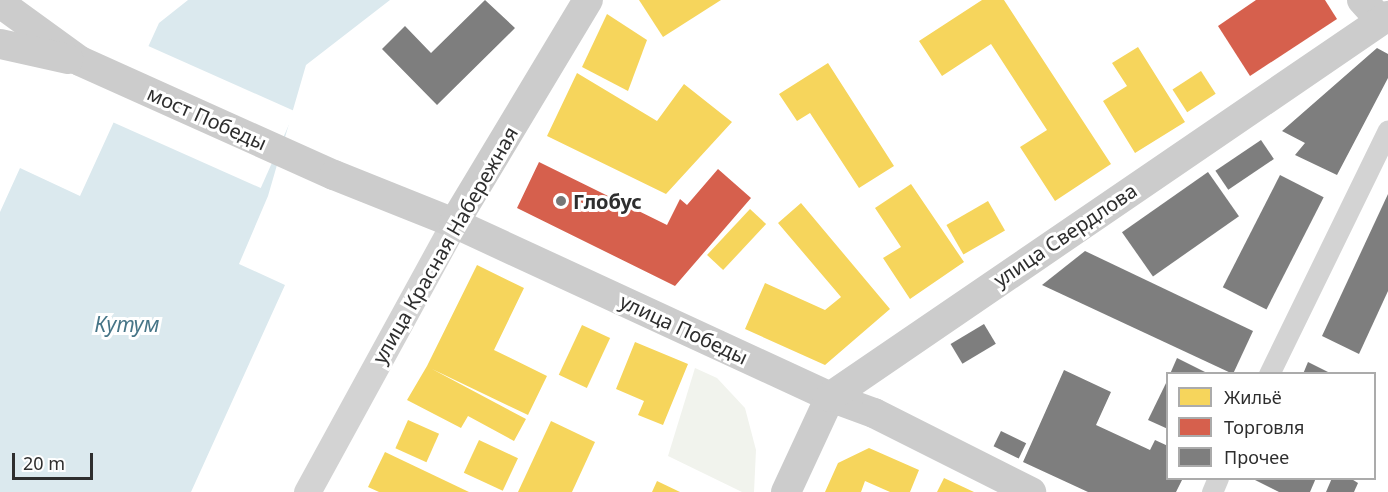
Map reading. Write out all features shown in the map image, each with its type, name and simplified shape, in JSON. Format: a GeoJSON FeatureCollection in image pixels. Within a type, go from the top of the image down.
{"type":"FeatureCollection","features":[{"type":"Feature","properties":{"kind":"main road","name":"улица Красная Набережная"},"geometry":{"type":"LineString","coordinates":[[454,223],[588,0]]}},
{"type":"Feature","properties":{"kind":"main road"},"geometry":{"type":"LineString","coordinates":[[0,3],[80,61]]}},
{"type":"Feature","properties":{"kind":"main road","name":"улица Свердлова"},"geometry":{"type":"LineString","coordinates":[[830,397],[1379,15]]}},
{"type":"Feature","properties":{"kind":"main road"},"geometry":{"type":"LineString","coordinates":[[0,45],[80,61]]}},
{"type":"Feature","properties":{"kind":"main road","name":"мост Победы"},"geometry":{"type":"LineString","coordinates":[[80,61],[334,175]]}},
{"type":"Feature","properties":{"kind":"main road","name":"улица Победы"},"geometry":{"type":"LineString","coordinates":[[334,175],[454,223],[830,397],[874,413],[1031,492]]}},
{"type":"Feature","properties":{"kind":"main road"},"geometry":{"type":"LineString","coordinates":[[786,492],[830,397]]}},
{"type":"Feature","properties":{"kind":"street"},"geometry":{"type":"LineString","coordinates":[[1270,372],[1388,130]]}},
{"type":"Feature","properties":{"kind":"street","name":"улица Красная Набережная"},"geometry":{"type":"LineString","coordinates":[[307,492],[454,223]]}},
{"type":"Feature","properties":{"kind":"shaded area"},"geometry":{"type":"Polygon","coordinates":[[[695,368],[717,378],[745,408],[756,450],[754,492],[742,492],[668,456],[695,368]]]}},
{"type":"Feature","properties":{"kind":"water","name":"Кутум"},"geometry":{"type":"Polygon","coordinates":[[[188,0],[390,0],[306,65],[268,196],[239,264],[285,285],[191,492],[0,492],[0,212],[20,168],[80,196],[159,23],[188,0]]]}},
{"type":"Feature","properties":{"kind":"pier"},"geometry":{"type":"Polygon","coordinates":[[[146,45],[295,111],[261,188],[112,122],[146,45]]]}},
{"type":"Feature","properties":{"kind":"building: Жильё"},"geometry":{"type":"Polygon","coordinates":[[[639,0],[721,0],[663,37],[639,0]]]}},
{"type":"Feature","properties":{"kind":"building: Жильё"},"geometry":{"type":"Polygon","coordinates":[[[982,0],[1004,0],[1111,164],[1055,201],[1020,147],[1047,130],[991,44],[942,76],[919,41],[982,0]]]}},
{"type":"Feature","properties":{"kind":"building: Жильё"},"geometry":{"type":"Polygon","coordinates":[[[607,14],[647,40],[628,91],[582,67],[607,14]]]}},
{"type":"Feature","properties":{"kind":"building: Жильё"},"geometry":{"type":"Polygon","coordinates":[[[1138,47],[1185,122],[1135,153],[1103,101],[1127,86],[1112,63],[1138,47]]]}},
{"type":"Feature","properties":{"kind":"building: Жильё"},"geometry":{"type":"Polygon","coordinates":[[[828,63],[894,166],[859,188],[810,113],[797,121],[779,94],[828,63]]]}},
{"type":"Feature","properties":{"kind":"building: Жильё"},"geometry":{"type":"Polygon","coordinates":[[[1201,71],[1216,94],[1187,112],[1172,90],[1201,71]]]}},
{"type":"Feature","properties":{"kind":"building: Жильё"},"geometry":{"type":"Polygon","coordinates":[[[577,73],[657,121],[684,84],[732,122],[666,194],[547,136],[577,73]]]}},
{"type":"Feature","properties":{"kind":"building: Жильё"},"geometry":{"type":"Polygon","coordinates":[[[911,184],[964,262],[910,299],[883,258],[901,247],[875,208],[911,184]]]}},
{"type":"Feature","properties":{"kind":"building: Жильё"},"geometry":{"type":"Polygon","coordinates":[[[988,201],[1005,230],[963,254],[946,225],[988,201]]]}},
{"type":"Feature","properties":{"kind":"building: Жильё"},"geometry":{"type":"Polygon","coordinates":[[[801,203],[890,309],[825,365],[745,329],[765,283],[825,310],[841,297],[778,223],[801,203]]]}},
{"type":"Feature","properties":{"kind":"building: Жильё"},"geometry":{"type":"Polygon","coordinates":[[[750,209],[766,224],[723,270],[707,255],[750,209]]]}},
{"type":"Feature","properties":{"kind":"building: Жильё"},"geometry":{"type":"Polygon","coordinates":[[[477,265],[524,288],[494,350],[547,376],[528,415],[432,369],[526,419],[514,441],[468,416],[461,428],[407,400],[427,366],[477,265]]]}},
{"type":"Feature","properties":{"kind":"building: Жильё"},"geometry":{"type":"Polygon","coordinates":[[[582,325],[610,338],[587,388],[559,375],[582,325]]]}},
{"type":"Feature","properties":{"kind":"building: Жильё"},"geometry":{"type":"Polygon","coordinates":[[[635,342],[688,364],[663,425],[638,415],[644,401],[616,389],[635,342]]]}},
{"type":"Feature","properties":{"kind":"building: Жильё"},"geometry":{"type":"Polygon","coordinates":[[[408,420],[439,434],[426,462],[395,448],[408,420]]]}},
{"type":"Feature","properties":{"kind":"building: Жильё"},"geometry":{"type":"Polygon","coordinates":[[[551,421],[595,442],[572,492],[518,492],[551,421]]]}},
{"type":"Feature","properties":{"kind":"building: Жильё"},"geometry":{"type":"Polygon","coordinates":[[[479,440],[518,458],[503,491],[464,473],[479,440]]]}},
{"type":"Feature","properties":{"kind":"building: Жильё"},"geometry":{"type":"Polygon","coordinates":[[[869,448],[919,470],[910,492],[890,492],[865,481],[861,492],[825,492],[838,463],[869,448]]]}},
{"type":"Feature","properties":{"kind":"building: Жильё"},"geometry":{"type":"Polygon","coordinates":[[[385,452],[469,492],[379,492],[368,487],[385,452]]]}},
{"type":"Feature","properties":{"kind":"building: Жильё"},"geometry":{"type":"Polygon","coordinates":[[[944,478],[974,492],[937,492],[944,478]]]}},
{"type":"Feature","properties":{"kind":"building: Жильё"},"geometry":{"type":"Polygon","coordinates":[[[657,481],[680,492],[652,492],[657,481]]]}},
{"type":"Feature","properties":{"kind":"building: Торговля"},"geometry":{"type":"Polygon","coordinates":[[[1256,0],[1325,0],[1337,19],[1250,76],[1218,26],[1256,0]]]}},
{"type":"Feature","properties":{"kind":"building: Торговля"},"geometry":{"type":"Polygon","coordinates":[[[539,162],[667,225],[680,199],[687,205],[718,169],[751,198],[675,286],[517,208],[539,162]]]}},
{"type":"Feature","properties":{"kind":"building: Прочее"},"geometry":{"type":"Polygon","coordinates":[[[485,0],[515,28],[437,105],[382,49],[405,26],[431,53],[485,0]]]}},
{"type":"Feature","properties":{"kind":"building: Прочее"},"geometry":{"type":"Polygon","coordinates":[[[1377,48],[1388,54],[1388,78],[1337,175],[1295,155],[1305,143],[1282,131],[1377,48]]]}},
{"type":"Feature","properties":{"kind":"building: Прочее"},"geometry":{"type":"Polygon","coordinates":[[[1261,140],[1274,159],[1228,190],[1215,171],[1261,140]]]}},
{"type":"Feature","properties":{"kind":"building: Прочее"},"geometry":{"type":"Polygon","coordinates":[[[1208,172],[1239,216],[1153,276],[1122,232],[1208,172]]]}},
{"type":"Feature","properties":{"kind":"building: Прочее"},"geometry":{"type":"Polygon","coordinates":[[[1280,175],[1324,197],[1266,310],[1223,287],[1280,175]]]}},
{"type":"Feature","properties":{"kind":"building: Прочее"},"geometry":{"type":"Polygon","coordinates":[[[1388,194],[1388,291],[1359,354],[1322,336],[1388,194]]]}},
{"type":"Feature","properties":{"kind":"building: Прочее"},"geometry":{"type":"Polygon","coordinates":[[[1085,251],[1253,331],[1234,372],[1229,372],[1042,285],[1085,251]]]}},
{"type":"Feature","properties":{"kind":"building: Прочее"},"geometry":{"type":"Polygon","coordinates":[[[984,324],[996,344],[962,364],[951,344],[984,324]]]}},
{"type":"Feature","properties":{"kind":"building: Прочее"},"geometry":{"type":"Polygon","coordinates":[[[1177,358],[1205,372],[1171,372],[1177,358]]]}},
{"type":"Feature","properties":{"kind":"building: Прочее"},"geometry":{"type":"Polygon","coordinates":[[[1308,362],[1328,372],[1304,372],[1308,362]]]}},
{"type":"Feature","properties":{"kind":"building: Прочее"},"geometry":{"type":"Polygon","coordinates":[[[1064,370],[1111,392],[1096,425],[1150,450],[1155,440],[1166,445],[1166,480],[1182,480],[1176,492],[1088,492],[1023,462],[1064,370]]]}},
{"type":"Feature","properties":{"kind":"building: Прочее"},"geometry":{"type":"Polygon","coordinates":[[[1166,383],[1166,428],[1148,420],[1166,383]]]}},
{"type":"Feature","properties":{"kind":"building: Прочее"},"geometry":{"type":"Polygon","coordinates":[[[1001,431],[1026,443],[1019,459],[994,446],[1001,431]]]}},
{"type":"Feature","properties":{"kind":"building: Прочее"},"geometry":{"type":"Polygon","coordinates":[[[1255,480],[1315,480],[1310,492],[1279,492],[1255,480]]]}},
{"type":"Feature","properties":{"kind":"building: Прочее"},"geometry":{"type":"Polygon","coordinates":[[[1331,480],[1353,480],[1358,483],[1354,492],[1326,492],[1331,480]]]}},
{"type":"Feature","properties":{"kind":"place","name":"Глобус"},"geometry":{"type":"Point","coordinates":[561,201]}}]}
